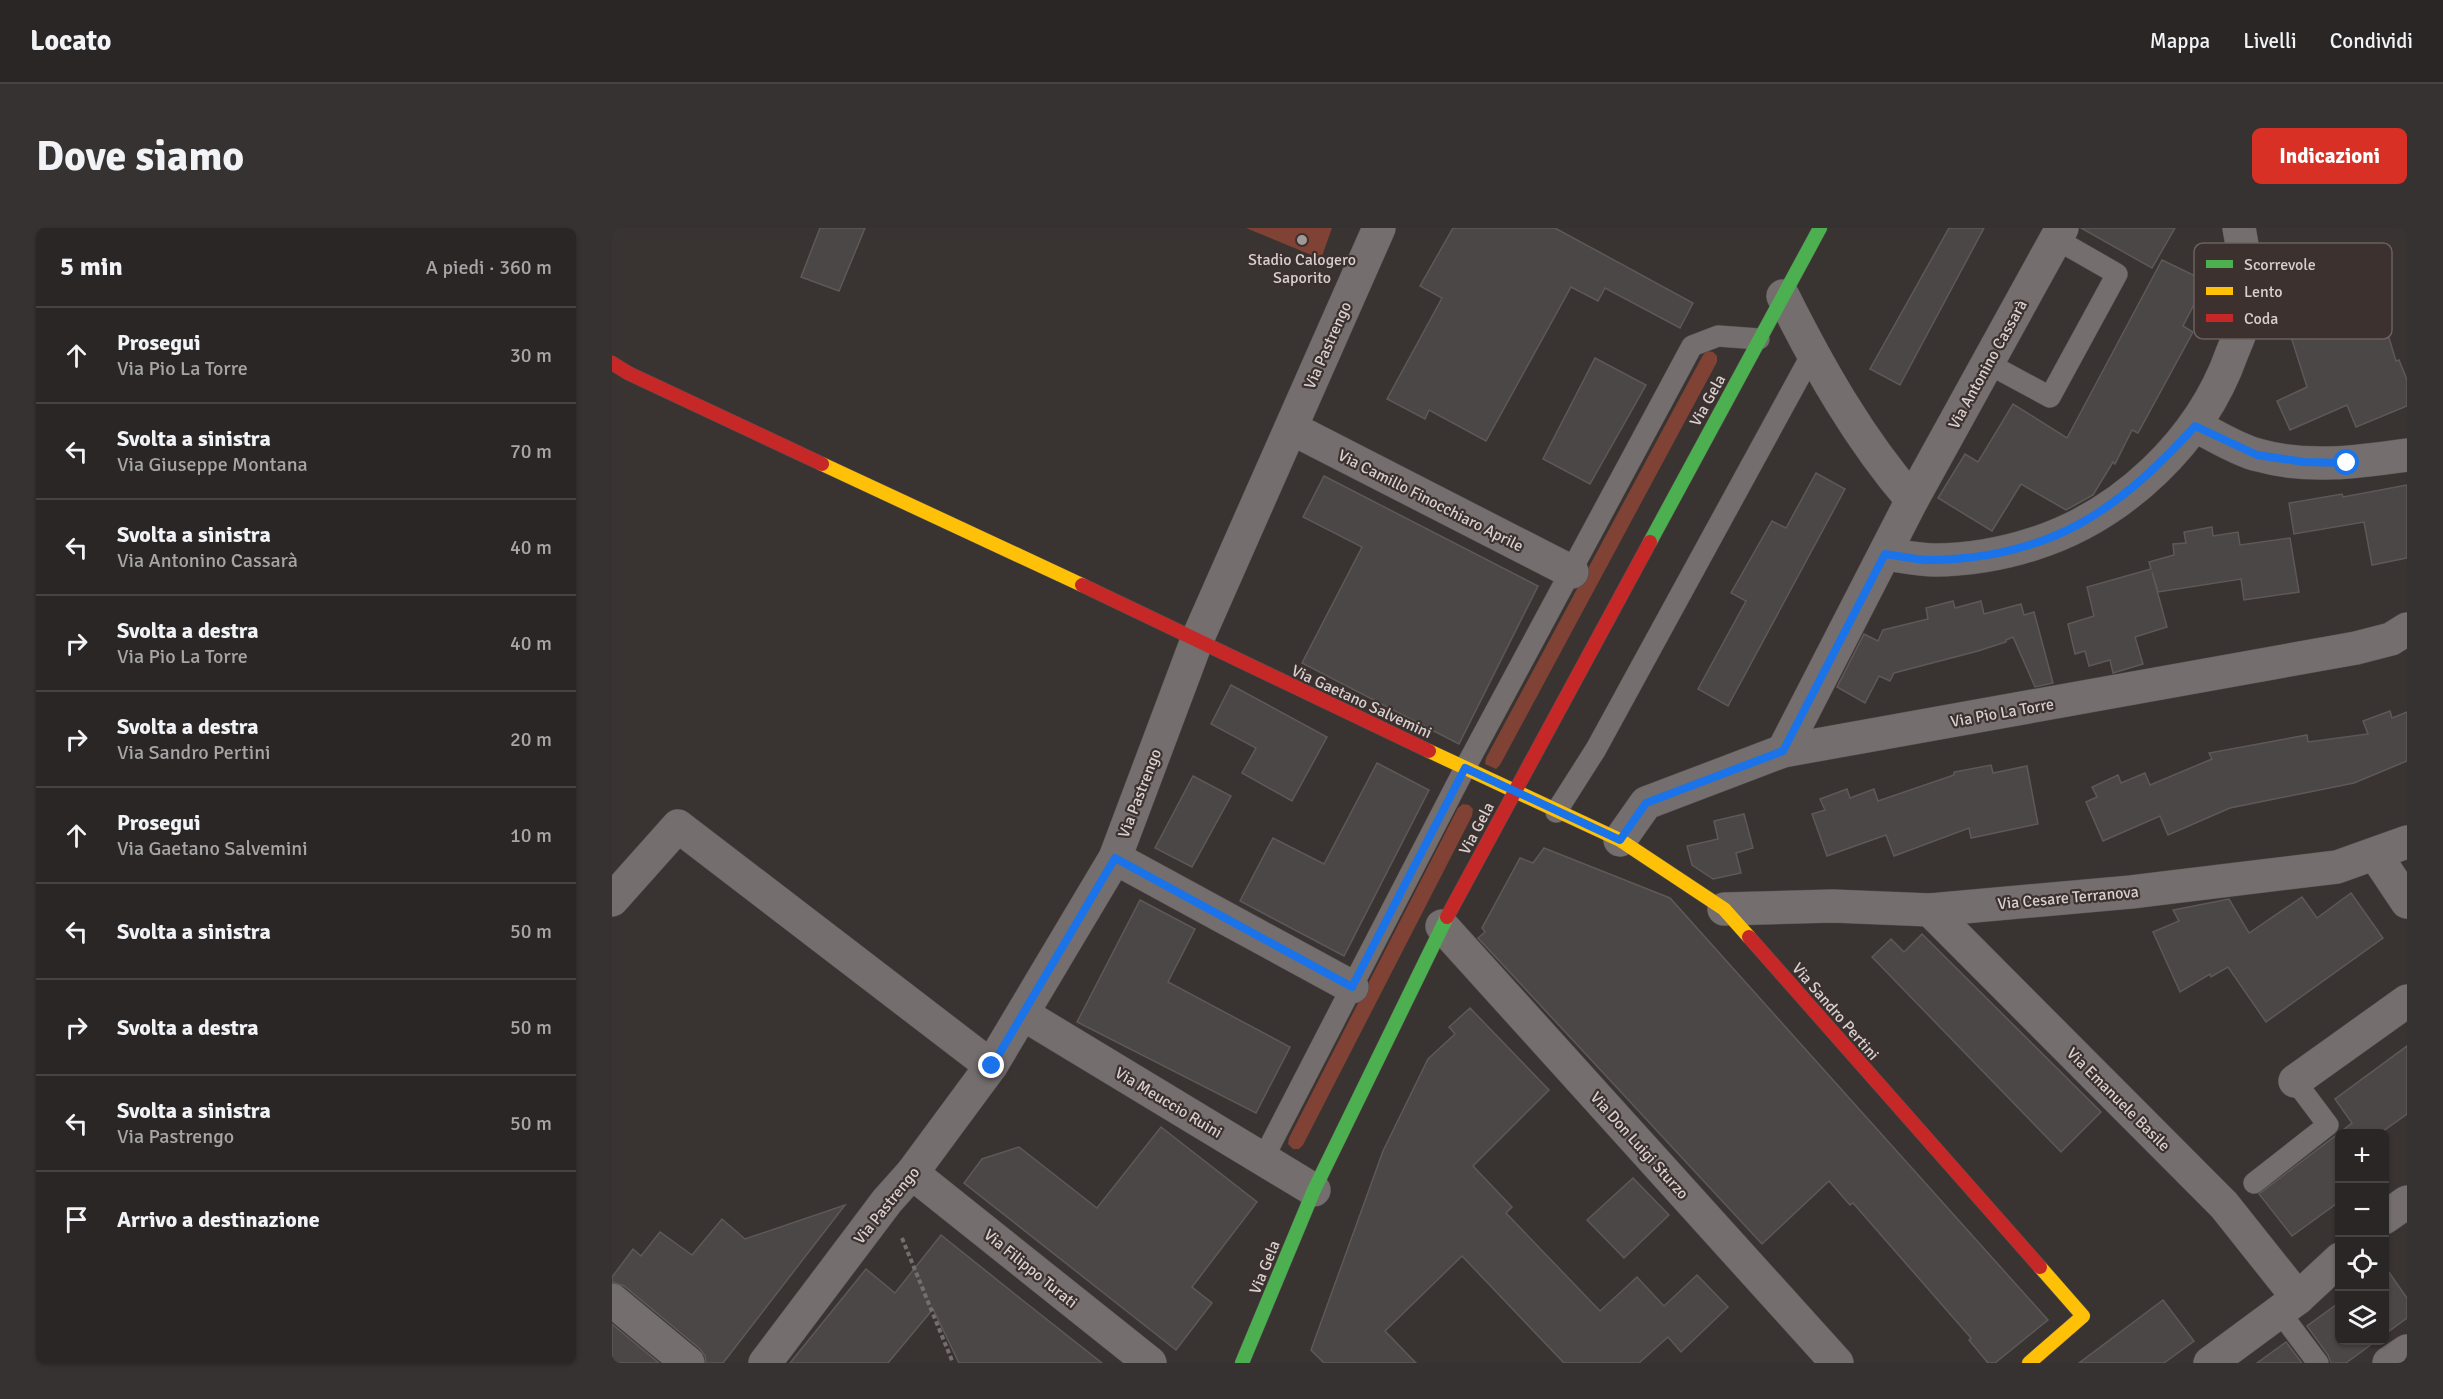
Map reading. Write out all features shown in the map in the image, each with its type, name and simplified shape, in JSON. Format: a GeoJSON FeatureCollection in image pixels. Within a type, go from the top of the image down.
{"type":"FeatureCollection","features":[{"type":"Feature","properties":{"kind":"street","name":"Via Pastrengo"},"geometry":{"type":"LineString","coordinates":[[765,1363],[992,1066],[1115,858],[1197,640],[1379,228]]}},
{"type":"Feature","properties":{"kind":"street","name":"Via Gela"},"geometry":{"type":"LineString","coordinates":[[1242,1363],[1314,1190],[1442,926],[1820,228]]}},
{"type":"Feature","properties":{"kind":"street"},"geometry":{"type":"LineString","coordinates":[[2239,228],[2240,243]]}},
{"type":"Feature","properties":{"kind":"street","name":"Via Antonino Cassarà"},"geometry":{"type":"LineString","coordinates":[[1783,751],[1912,500],[2059,234]]}},
{"type":"Feature","properties":{"kind":"street"},"geometry":{"type":"LineString","coordinates":[[1783,296],[1812,354],[1880,463],[1912,500]]}},
{"type":"Feature","properties":{"kind":"street"},"geometry":{"type":"LineString","coordinates":[[1885,554],[1934,560],[1983,555],[2031,545],[2088,521],[2118,501],[2161,462],[2195,426],[2225,374],[2237,339]]}},
{"type":"Feature","properties":{"kind":"street","name":"Via Gaetano Salvemini"},"geometry":{"type":"LineString","coordinates":[[612,363],[639,378],[1514,791]]}},
{"type":"Feature","properties":{"kind":"street"},"geometry":{"type":"LineString","coordinates":[[2195,426],[2257,455],[2304,462],[2347,463],[2407,454]]}},
{"type":"Feature","properties":{"kind":"street","name":"Via Camillo Finocchiaro Aprile"},"geometry":{"type":"LineString","coordinates":[[1291,428],[1572,572]]}},
{"type":"Feature","properties":{"kind":"street","name":"Via Pio La Torre"},"geometry":{"type":"LineString","coordinates":[[1620,840],[1646,803],[1783,751],[2356,648],[2391,639],[2407,629]]}},
{"type":"Feature","properties":{"kind":"street","name":"Via Sandro Pertini"},"geometry":{"type":"LineString","coordinates":[[1514,791],[1620,840],[1724,909],[2083,1316],[2029,1363]]}},
{"type":"Feature","properties":{"kind":"street"},"geometry":{"type":"LineString","coordinates":[[612,900],[678,826],[992,1066]]}},
{"type":"Feature","properties":{"kind":"street","name":"Via Cesare Terranova"},"geometry":{"type":"LineString","coordinates":[[1724,909],[1833,906],[1930,910],[2131,892],[2337,867],[2407,842]]}},
{"type":"Feature","properties":{"kind":"street"},"geometry":{"type":"LineString","coordinates":[[2375,854],[2407,902]]}},
{"type":"Feature","properties":{"kind":"street"},"geometry":{"type":"LineString","coordinates":[[1115,858],[1352,987]]}},
{"type":"Feature","properties":{"kind":"street","name":"Via Emanuele Basile"},"geometry":{"type":"LineString","coordinates":[[1930,910],[2224,1205],[2288,1304]]}},
{"type":"Feature","properties":{"kind":"street","name":"Via Don Luigi Sturzo"},"geometry":{"type":"LineString","coordinates":[[1442,926],[1837,1363]]}},
{"type":"Feature","properties":{"kind":"street"},"geometry":{"type":"LineString","coordinates":[[2295,1080],[2407,1001]]}},
{"type":"Feature","properties":{"kind":"street","name":"Via Meuccio Ruini"},"geometry":{"type":"LineString","coordinates":[[1023,1014],[1314,1190]]}},
{"type":"Feature","properties":{"kind":"street","name":"Via Filippo Turati"},"geometry":{"type":"LineString","coordinates":[[912,1173],[1150,1363]]}},
{"type":"Feature","properties":{"kind":"street"},"geometry":{"type":"LineString","coordinates":[[2389,1215],[2407,1202]]}},
{"type":"Feature","properties":{"kind":"street"},"geometry":{"type":"LineString","coordinates":[[2210,1363],[2288,1304],[2335,1263]]}},
{"type":"Feature","properties":{"kind":"street"},"geometry":{"type":"LineString","coordinates":[[612,1300],[688,1363]]}},
{"type":"Feature","properties":{"kind":"street"},"geometry":{"type":"LineString","coordinates":[[2389,1363],[2407,1350]]}},
{"type":"Feature","properties":{"kind":"lane"},"geometry":{"type":"LineString","coordinates":[[1987,363],[2050,397],[2116,274],[2059,234]]}},
{"type":"Feature","properties":{"kind":"lane"},"geometry":{"type":"LineString","coordinates":[[1263,1159],[1465,768],[1572,572],[1674,375],[1692,346],[1718,336],[1759,339]]}},
{"type":"Feature","properties":{"kind":"lane"},"geometry":{"type":"LineString","coordinates":[[1556,812],[1596,749],[1812,354]]}},
{"type":"Feature","properties":{"kind":"lane"},"geometry":{"type":"LineString","coordinates":[[2253,1183],[2328,1125],[2295,1080]]}},
{"type":"Feature","properties":{"kind":"lane"},"geometry":{"type":"LineString","coordinates":[[2288,1304],[2318,1363]]}},
{"type":"Feature","properties":{"kind":"path"},"geometry":{"type":"LineString","coordinates":[[887,1201],[953,1363]]}},
{"type":"Feature","properties":{"kind":"shaded area","name":"Stadio Calogero Saporito"},"geometry":{"type":"Polygon","coordinates":[[[1246,228],[1332,228],[1321,259],[1246,228]]]}},
{"type":"Feature","properties":{"kind":"shaded area"},"geometry":{"type":"Polygon","coordinates":[[[1707,351],[1717,356],[1717,362],[1500,765],[1496,769],[1485,764],[1486,758],[1707,351]]]}},
{"type":"Feature","properties":{"kind":"shaded area"},"geometry":{"type":"Polygon","coordinates":[[[1463,804],[1473,809],[1472,816],[1303,1145],[1299,1149],[1293,1149],[1288,1144],[1289,1138],[1458,808],[1463,804]]]}},
{"type":"Feature","properties":{"kind":"building"},"geometry":{"type":"Polygon","coordinates":[[[820,228],[865,228],[839,291],[801,277],[820,228]]]}},
{"type":"Feature","properties":{"kind":"building"},"geometry":{"type":"Polygon","coordinates":[[[1453,228],[1555,228],[1693,303],[1680,328],[1605,288],[1598,301],[1571,287],[1486,441],[1429,410],[1425,419],[1387,399],[1442,298],[1420,286],[1453,228]]]}},
{"type":"Feature","properties":{"kind":"building"},"geometry":{"type":"Polygon","coordinates":[[[1949,228],[1984,228],[1900,385],[1870,369],[1949,228]]]}},
{"type":"Feature","properties":{"kind":"building"},"geometry":{"type":"Polygon","coordinates":[[[2081,228],[2175,228],[2152,268],[2081,228]]]}},
{"type":"Feature","properties":{"kind":"building"},"geometry":{"type":"Polygon","coordinates":[[[2162,260],[2194,275],[2194,304],[2183,326],[2193,332],[2138,433],[2132,430],[2115,464],[2113,462],[2093,495],[2066,510],[2021,484],[1992,531],[1938,498],[1965,454],[1978,462],[2013,404],[2067,438],[2162,260]]]}},
{"type":"Feature","properties":{"kind":"building"},"geometry":{"type":"Polygon","coordinates":[[[2292,339],[2389,339],[2396,361],[2399,360],[2407,380],[2407,406],[2356,427],[2347,405],[2290,430],[2277,401],[2307,387],[2292,339]]]}},
{"type":"Feature","properties":{"kind":"building"},"geometry":{"type":"Polygon","coordinates":[[[1595,358],[1646,385],[1590,484],[1543,459],[1595,358]]]}},
{"type":"Feature","properties":{"kind":"building"},"geometry":{"type":"Polygon","coordinates":[[[1816,473],[1845,489],[1728,706],[1698,689],[1746,601],[1731,593],[1772,521],[1786,528],[1816,473]]]}},
{"type":"Feature","properties":{"kind":"building"},"geometry":{"type":"Polygon","coordinates":[[[1324,476],[1538,586],[1459,744],[1302,663],[1362,547],[1303,517],[1324,476]]]}},
{"type":"Feature","properties":{"kind":"building"},"geometry":{"type":"Polygon","coordinates":[[[2407,485],[2407,558],[2372,565],[2364,522],[2294,534],[2289,503],[2342,494],[2343,497],[2407,485]]]}},
{"type":"Feature","properties":{"kind":"building"},"geometry":{"type":"Polygon","coordinates":[[[2212,527],[2213,536],[2238,532],[2240,545],[2290,538],[2299,592],[2244,600],[2241,579],[2158,592],[2152,572],[2167,627],[2135,637],[2143,664],[2113,673],[2110,660],[2089,666],[2085,651],[2075,654],[2068,624],[2094,616],[2087,587],[2151,569],[2149,562],[2174,555],[2173,544],[2186,543],[2184,532],[2212,527]]]}},
{"type":"Feature","properties":{"kind":"building"},"geometry":{"type":"Polygon","coordinates":[[[1953,601],[1955,608],[1981,601],[1984,614],[2021,604],[2024,615],[2034,612],[2053,683],[2035,687],[2013,637],[2006,642],[1978,651],[1894,673],[1890,681],[1879,676],[1865,703],[1837,687],[1864,634],[1878,641],[1883,630],[1928,619],[1926,608],[1953,601]]]}},
{"type":"Feature","properties":{"kind":"building"},"geometry":{"type":"Polygon","coordinates":[[[1231,685],[1327,737],[1292,801],[1242,773],[1256,748],[1211,724],[1231,685]]]}},
{"type":"Feature","properties":{"kind":"building"},"geometry":{"type":"Polygon","coordinates":[[[2390,711],[2392,718],[2407,712],[2407,761],[2354,783],[2230,808],[2168,835],[2160,816],[2103,841],[2086,802],[2097,797],[2092,787],[2118,775],[2121,783],[2145,773],[2150,785],[2212,759],[2209,753],[2307,735],[2308,742],[2368,734],[2363,721],[2390,711]]]}},
{"type":"Feature","properties":{"kind":"building"},"geometry":{"type":"Polygon","coordinates":[[[1377,763],[1429,790],[1344,956],[1240,901],[1273,838],[1324,864],[1377,763]]]}},
{"type":"Feature","properties":{"kind":"building"},"geometry":{"type":"Polygon","coordinates":[[[1991,765],[1993,773],[2027,766],[2038,824],[1971,838],[1969,828],[1894,856],[1886,835],[1827,856],[1812,814],[1825,810],[1820,799],[1847,789],[1850,798],[1874,789],[1878,801],[1954,775],[1954,772],[1991,765]]]}},
{"type":"Feature","properties":{"kind":"building"},"geometry":{"type":"Polygon","coordinates":[[[1193,776],[1231,796],[1192,867],[1155,848],[1193,776]]]}},
{"type":"Feature","properties":{"kind":"building"},"geometry":{"type":"Polygon","coordinates":[[[1744,814],[1753,848],[1736,853],[1741,873],[1713,879],[1692,865],[1687,846],[1718,839],[1714,821],[1744,814]]]}},
{"type":"Feature","properties":{"kind":"building"},"geometry":{"type":"Polygon","coordinates":[[[1544,848],[1670,898],[2048,1320],[1995,1363],[1988,1363],[1969,1340],[1971,1338],[1853,1203],[1850,1205],[1829,1181],[1762,1244],[1478,938],[1485,932],[1482,928],[1520,858],[1533,863],[1544,848]]]}},
{"type":"Feature","properties":{"kind":"building"},"geometry":{"type":"Polygon","coordinates":[[[2351,893],[2383,938],[2266,1022],[2228,967],[2211,977],[2210,974],[2180,992],[2153,932],[2179,921],[2173,910],[2229,899],[2249,933],[2302,897],[2317,918],[2351,893]]]}},
{"type":"Feature","properties":{"kind":"building"},"geometry":{"type":"Polygon","coordinates":[[[1140,900],[1195,929],[1168,982],[1290,1047],[1256,1113],[1077,1022],[1140,900]]]}},
{"type":"Feature","properties":{"kind":"building"},"geometry":{"type":"Polygon","coordinates":[[[1922,934],[2101,1112],[2061,1152],[1872,957],[1891,939],[1904,952],[1922,934]]]}},
{"type":"Feature","properties":{"kind":"building"},"geometry":{"type":"Polygon","coordinates":[[[1470,1008],[1549,1090],[1473,1166],[1512,1207],[1506,1213],[1600,1311],[1637,1277],[1664,1306],[1697,1275],[1728,1307],[1681,1352],[1668,1337],[1639,1363],[1564,1363],[1462,1256],[1385,1331],[1416,1363],[1324,1363],[1311,1350],[1383,1151],[1428,1059],[1455,1034],[1449,1027],[1470,1008]]]}},
{"type":"Feature","properties":{"kind":"building"},"geometry":{"type":"Polygon","coordinates":[[[2407,1046],[2407,1114],[2386,1129],[2344,1129],[2352,1123],[2335,1099],[2407,1046]]]}},
{"type":"Feature","properties":{"kind":"building"},"geometry":{"type":"Polygon","coordinates":[[[1161,1127],[1257,1202],[1192,1287],[1212,1303],[1176,1350],[964,1183],[982,1159],[1019,1147],[1097,1208],[1161,1127]]]}},
{"type":"Feature","properties":{"kind":"building"},"geometry":{"type":"Polygon","coordinates":[[[2335,1136],[2335,1205],[2292,1236],[2259,1194],[2335,1136]]]}},
{"type":"Feature","properties":{"kind":"building"},"geometry":{"type":"Polygon","coordinates":[[[1633,1178],[1669,1215],[1624,1258],[1587,1220],[1633,1178]]]}},
{"type":"Feature","properties":{"kind":"building"},"geometry":{"type":"Polygon","coordinates":[[[845,1205],[723,1363],[706,1363],[705,1356],[700,1349],[624,1286],[612,1282],[612,1277],[633,1249],[641,1256],[660,1232],[692,1255],[722,1219],[745,1239],[845,1205]]]}},
{"type":"Feature","properties":{"kind":"building"},"geometry":{"type":"Polygon","coordinates":[[[941,1235],[1102,1363],[959,1363],[933,1309],[888,1363],[790,1363],[866,1269],[895,1293],[941,1235]]]}},
{"type":"Feature","properties":{"kind":"building"},"geometry":{"type":"Polygon","coordinates":[[[2389,1272],[2407,1298],[2407,1318],[2389,1331],[2389,1272]]]}},
{"type":"Feature","properties":{"kind":"building"},"geometry":{"type":"Polygon","coordinates":[[[2163,1300],[2194,1341],[2164,1363],[2079,1363],[2163,1300]]]}},
{"type":"Feature","properties":{"kind":"building"},"geometry":{"type":"Polygon","coordinates":[[[2335,1306],[2335,1345],[2371,1345],[2346,1363],[2331,1363],[2328,1355],[2307,1326],[2335,1306]]]}},
{"type":"Feature","properties":{"kind":"building"},"geometry":{"type":"Polygon","coordinates":[[[612,1324],[659,1363],[612,1363],[612,1324]]]}},
{"type":"Feature","properties":{"kind":"building"},"geometry":{"type":"Polygon","coordinates":[[[2286,1342],[2302,1363],[2257,1363],[2286,1342]]]}},
{"type":"Feature","properties":{"kind":"traffic: fast"},"geometry":{"type":"LineString","coordinates":[[1650,542],[1820,228]]}},
{"type":"Feature","properties":{"kind":"traffic: fast"},"geometry":{"type":"LineString","coordinates":[[1242,1363],[1314,1190],[1447,917]]}},
{"type":"Feature","properties":{"kind":"traffic: slow"},"geometry":{"type":"LineString","coordinates":[[822,464],[1082,585]]}},
{"type":"Feature","properties":{"kind":"traffic: slow"},"geometry":{"type":"LineString","coordinates":[[1429,751],[1620,840],[1724,909],[1749,937]]}},
{"type":"Feature","properties":{"kind":"traffic: slow"},"geometry":{"type":"LineString","coordinates":[[2029,1363],[2083,1316],[2040,1267]]}},
{"type":"Feature","properties":{"kind":"traffic: jam"},"geometry":{"type":"LineString","coordinates":[[612,363],[628,373],[822,464]]}},
{"type":"Feature","properties":{"kind":"traffic: jam"},"geometry":{"type":"LineString","coordinates":[[1447,917],[1650,542]]}},
{"type":"Feature","properties":{"kind":"traffic: jam"},"geometry":{"type":"LineString","coordinates":[[1082,585],[1429,751]]}},
{"type":"Feature","properties":{"kind":"traffic: jam"},"geometry":{"type":"LineString","coordinates":[[1749,937],[2040,1267]]}},
{"type":"Feature","properties":{"kind":"place","name":"Stadio Calogero Saporito"},"geometry":{"type":"Point","coordinates":[1302,240]}},
{"type":"Feature","properties":{"kind":"route"},"geometry":{"type":"LineString","coordinates":[[992,1066],[1115,858],[1352,987],[1465,768],[1620,840],[1646,803],[1783,751],[1885,554],[1934,560],[1983,555],[2031,545],[2066,532],[2088,521],[2118,501],[2147,476],[2195,426],[2257,455],[2304,462],[2347,463]]}}]}
